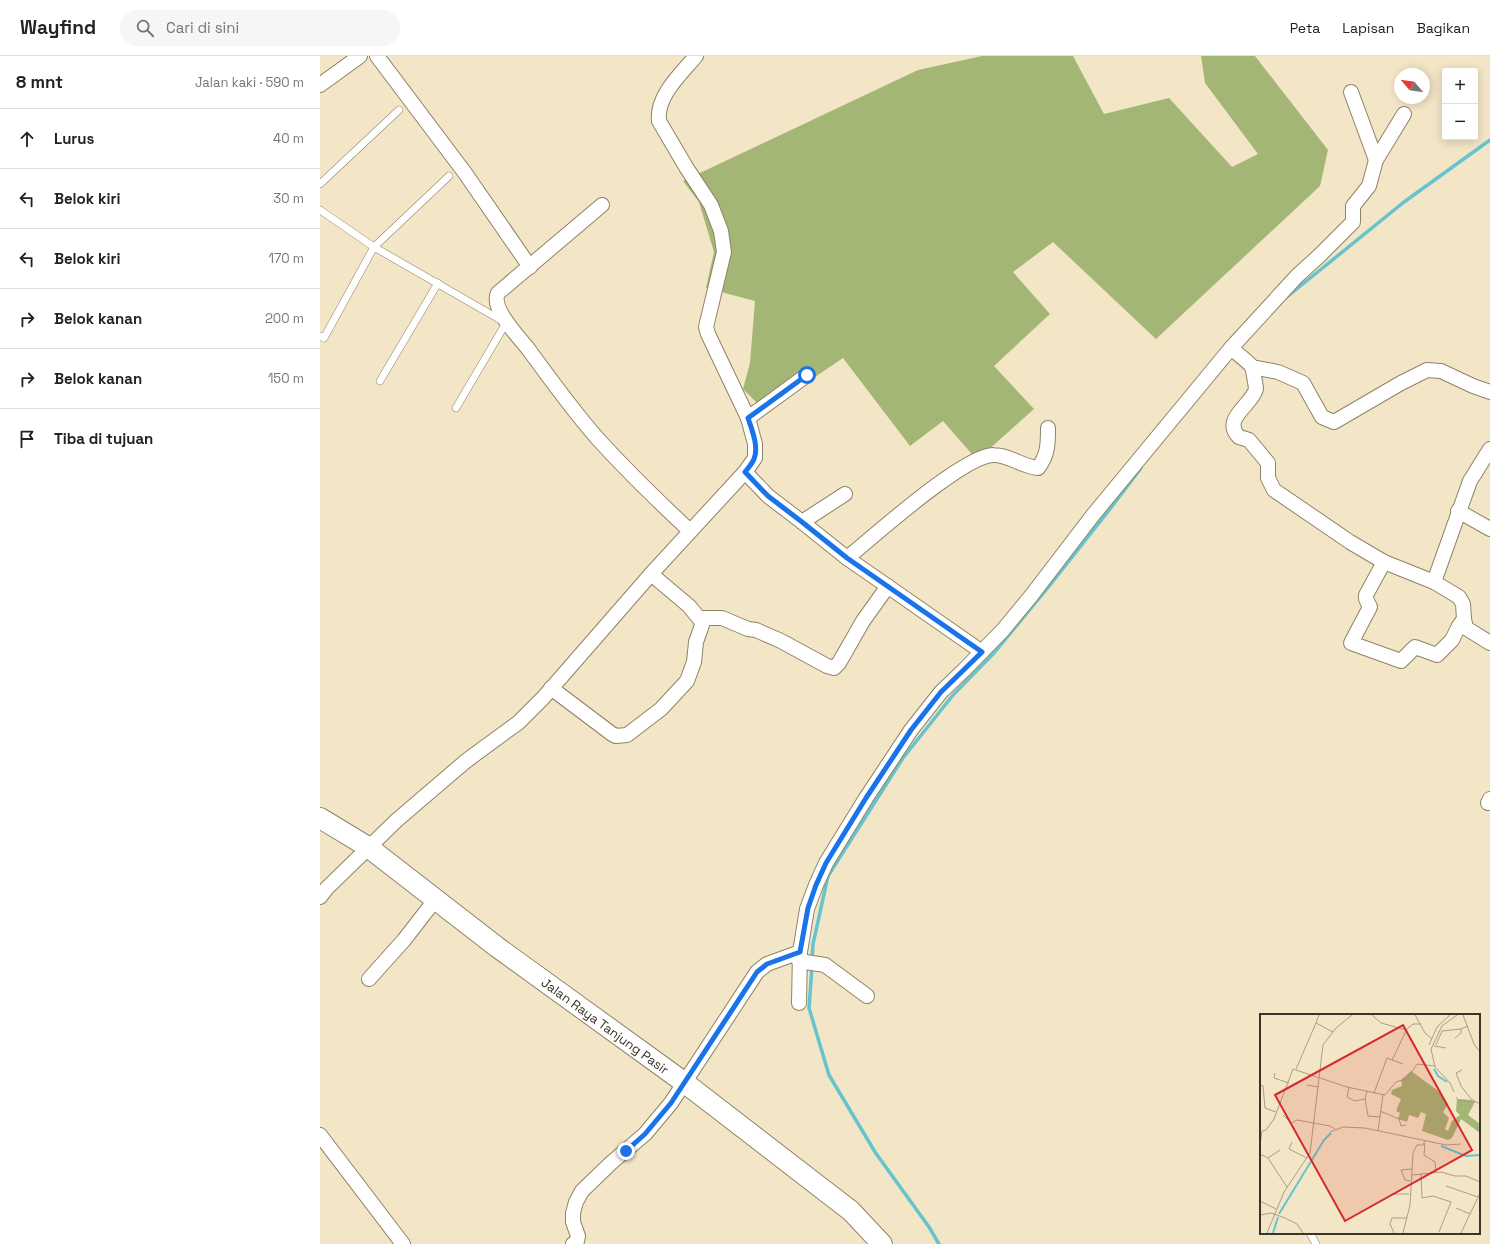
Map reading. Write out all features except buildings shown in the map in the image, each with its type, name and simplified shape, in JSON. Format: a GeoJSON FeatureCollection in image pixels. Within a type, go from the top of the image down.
{"type":"FeatureCollection","features":[{"type":"Feature","properties":{"kind":"street"},"geometry":{"type":"LineString","coordinates":[[320,85],[360,56]]}},
{"type":"Feature","properties":{"kind":"street"},"geometry":{"type":"LineString","coordinates":[[377,56],[465,173],[530,267]]}},
{"type":"Feature","properties":{"kind":"street"},"geometry":{"type":"LineString","coordinates":[[320,897],[368,847],[397,820],[466,761],[519,722],[551,688],[651,574],[745,472],[755,458],[756,444],[748,418],[706,327],[724,252],[721,231],[711,205],[686,167],[659,121],[658,112],[665,95],[696,56]]}},
{"type":"Feature","properties":{"kind":"street"},"geometry":{"type":"LineString","coordinates":[[1351,92],[1376,160]]}},
{"type":"Feature","properties":{"kind":"street"},"geometry":{"type":"LineString","coordinates":[[798,1003],[800,958],[808,908],[816,885],[830,856],[911,730],[941,692],[1004,630],[1093,515],[1235,351],[1297,276],[1353,222],[1353,206],[1369,186],[1376,160],[1404,114]]}},
{"type":"Feature","properties":{"kind":"street"},"geometry":{"type":"LineString","coordinates":[[602,205],[497,296],[497,304],[506,323],[527,348],[565,400],[597,438],[644,488],[690,532]]}},
{"type":"Feature","properties":{"kind":"street"},"geometry":{"type":"LineString","coordinates":[[1235,351],[1252,367],[1278,372],[1303,382],[1322,417],[1334,422],[1401,383],[1427,370],[1441,371],[1490,392]]}},
{"type":"Feature","properties":{"kind":"street"},"geometry":{"type":"LineString","coordinates":[[1252,367],[1256,389],[1236,418],[1234,427],[1237,436],[1249,440],[1268,463],[1268,478],[1274,490],[1350,542],[1384,562],[1434,582],[1459,597],[1463,604],[1466,628],[1490,643]]}},
{"type":"Feature","properties":{"kind":"street"},"geometry":{"type":"LineString","coordinates":[[748,418],[807,375]]}},
{"type":"Feature","properties":{"kind":"street"},"geometry":{"type":"LineString","coordinates":[[847,558],[909,507],[965,465],[978,458],[995,455],[1038,468],[1049,445],[1048,428]]}},
{"type":"Feature","properties":{"kind":"street"},"geometry":{"type":"LineString","coordinates":[[1434,582],[1458,511],[1470,481],[1490,449]]}},
{"type":"Feature","properties":{"kind":"street"},"geometry":{"type":"LineString","coordinates":[[745,472],[768,496],[847,558],[982,652]]}},
{"type":"Feature","properties":{"kind":"street"},"geometry":{"type":"LineString","coordinates":[[802,522],[845,494]]}},
{"type":"Feature","properties":{"kind":"street"},"geometry":{"type":"LineString","coordinates":[[1458,511],[1490,529]]}},
{"type":"Feature","properties":{"kind":"street"},"geometry":{"type":"LineString","coordinates":[[1384,562],[1366,595],[1370,609],[1351,643],[1401,661],[1415,647],[1438,655],[1452,640],[1464,619]]}},
{"type":"Feature","properties":{"kind":"street"},"geometry":{"type":"LineString","coordinates":[[551,688],[616,736],[627,735],[662,709],[686,681],[694,662],[696,642],[702,626],[700,618],[689,606],[651,574]]}},
{"type":"Feature","properties":{"kind":"street"},"geometry":{"type":"LineString","coordinates":[[700,618],[725,618],[748,629],[756,630],[781,641],[827,666],[834,668],[839,663],[863,621],[888,586]]}},
{"type":"Feature","properties":{"kind":"street","name":"Jalan Raya Tanjung Pasir"},"geometry":{"type":"LineString","coordinates":[[320,818],[368,847],[497,948],[685,1083],[851,1211],[882,1244]]}},
{"type":"Feature","properties":{"kind":"street"},"geometry":{"type":"LineString","coordinates":[[368,979],[404,940],[435,900]]}},
{"type":"Feature","properties":{"kind":"street"},"geometry":{"type":"LineString","coordinates":[[573,1244],[577,1241],[578,1236],[572,1213],[582,1191],[611,1163],[645,1134],[671,1103],[757,972],[767,964],[800,958],[825,965],[867,996]]}},
{"type":"Feature","properties":{"kind":"street"},"geometry":{"type":"LineString","coordinates":[[320,1136],[403,1244]]}},
{"type":"Feature","properties":{"kind":"lane"},"geometry":{"type":"LineString","coordinates":[[320,184],[399,110]]}},
{"type":"Feature","properties":{"kind":"lane"},"geometry":{"type":"LineString","coordinates":[[320,336],[324,338],[374,247],[449,176]]}},
{"type":"Feature","properties":{"kind":"lane"},"geometry":{"type":"LineString","coordinates":[[320,210],[374,247],[506,323],[456,408]]}},
{"type":"Feature","properties":{"kind":"lane"},"geometry":{"type":"LineString","coordinates":[[380,381],[438,283]]}},
{"type":"Feature","properties":{"kind":"lane"},"geometry":{"type":"LineString","coordinates":[[1311,1234],[1316,1244]]}},
{"type":"Feature","properties":{"kind":"green space"},"geometry":{"type":"Polygon","coordinates":[[[982,56],[1073,56],[1104,114],[1169,98],[1232,167],[1258,154],[1205,83],[1201,56],[1255,56],[1328,150],[1320,186],[1156,339],[1053,242],[1013,272],[1050,314],[994,366],[1034,409],[977,460],[943,421],[910,446],[843,358],[765,411],[743,389],[750,363],[755,301],[706,288],[714,252],[699,202],[683,181],[918,70],[982,56]]]}},
{"type":"Feature","properties":{"kind":"waterway"},"geometry":{"type":"LineString","coordinates":[[1283,300],[1404,202],[1490,140]]}},
{"type":"Feature","properties":{"kind":"waterway"},"geometry":{"type":"LineString","coordinates":[[812,960],[813,944],[828,876],[903,758],[953,695],[994,653],[1050,585],[1141,468]]}},
{"type":"Feature","properties":{"kind":"waterway"},"geometry":{"type":"LineString","coordinates":[[812,967],[809,1008],[829,1075],[875,1152],[929,1227],[939,1244]]}},
{"type":"Feature","properties":{"kind":"route"},"geometry":{"type":"LineString","coordinates":[[626,1151],[645,1134],[671,1103],[757,972],[767,964],[800,952],[808,908],[826,863],[866,798],[911,730],[941,692],[982,652],[847,558],[768,496],[745,472],[755,458],[756,452],[756,444],[748,418],[807,375]]}}]}
